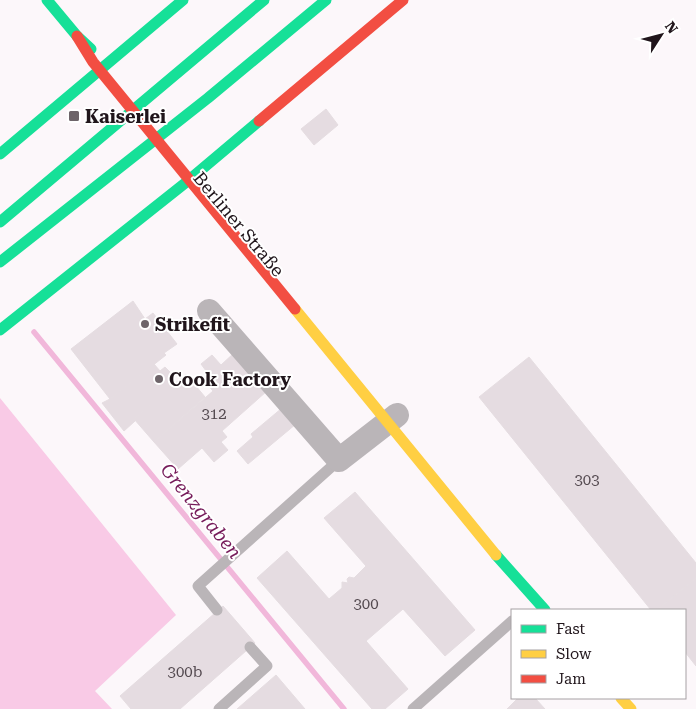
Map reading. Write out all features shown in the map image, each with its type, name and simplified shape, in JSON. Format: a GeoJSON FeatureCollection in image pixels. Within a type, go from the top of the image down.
{"type":"FeatureCollection","features":[{"type":"Feature","properties":{"kind":"main road","name":"Berliner Straße"},"geometry":{"type":"LineString","coordinates":[[47,0],[77,36],[99,56],[296,292]]}},
{"type":"Feature","properties":{"kind":"main road"},"geometry":{"type":"LineString","coordinates":[[0,154],[183,0]]}},
{"type":"Feature","properties":{"kind":"main road"},"geometry":{"type":"LineString","coordinates":[[0,222],[264,0]]}},
{"type":"Feature","properties":{"kind":"main road"},"geometry":{"type":"LineString","coordinates":[[0,262],[208,98],[326,0]]}},
{"type":"Feature","properties":{"kind":"main road"},"geometry":{"type":"LineString","coordinates":[[0,330],[189,180],[403,0]]}},
{"type":"Feature","properties":{"kind":"main road","name":"Berliner Straße"},"geometry":{"type":"LineString","coordinates":[[77,36],[92,62],[392,415],[439,485],[491,549],[544,609]]}},
{"type":"Feature","properties":{"kind":"main road"},"geometry":{"type":"LineString","coordinates":[[622,699],[631,709]]}},
{"type":"Feature","properties":{"kind":"street"},"geometry":{"type":"LineString","coordinates":[[210,311],[339,460],[392,415]]}},
{"type":"Feature","properties":{"kind":"lane"},"geometry":{"type":"LineString","coordinates":[[218,610],[198,586],[339,460]]}},
{"type":"Feature","properties":{"kind":"lane"},"geometry":{"type":"LineString","coordinates":[[526,609],[536,601]]}},
{"type":"Feature","properties":{"kind":"lane"},"geometry":{"type":"LineString","coordinates":[[413,709],[511,622]]}},
{"type":"Feature","properties":{"kind":"lane"},"geometry":{"type":"LineString","coordinates":[[219,709],[267,666],[250,647]]}},
{"type":"Feature","properties":{"kind":"shaded area"},"geometry":{"type":"Polygon","coordinates":[[[0,398],[176,615],[95,691],[112,709],[0,709],[0,398]]]}},
{"type":"Feature","properties":{"kind":"building"},"geometry":{"type":"Polygon","coordinates":[[[326,109],[338,125],[314,145],[301,129],[326,109]]]}},
{"type":"Feature","properties":{"kind":"building"},"geometry":{"type":"Polygon","coordinates":[[[133,301],[145,319],[153,313],[177,344],[164,353],[166,355],[110,399],[71,349],[133,301]]]}},
{"type":"Feature","properties":{"kind":"building"},"geometry":{"type":"Polygon","coordinates":[[[234,353],[267,391],[222,431],[227,437],[221,442],[228,450],[214,462],[202,448],[178,469],[154,442],[213,391],[204,380],[209,375],[201,364],[212,355],[221,365],[234,353]]]}},
{"type":"Feature","properties":{"kind":"building"},"geometry":{"type":"Polygon","coordinates":[[[529,357],[696,563],[696,578],[658,609],[650,609],[479,397],[529,357]]]}},
{"type":"Feature","properties":{"kind":"building"},"geometry":{"type":"Polygon","coordinates":[[[154,364],[160,371],[165,367],[173,375],[168,380],[173,386],[134,419],[135,421],[124,431],[102,403],[110,399],[154,364]]]}},
{"type":"Feature","properties":{"kind":"building"},"geometry":{"type":"Polygon","coordinates":[[[186,374],[205,397],[154,442],[134,419],[186,374]]]}},
{"type":"Feature","properties":{"kind":"building"},"geometry":{"type":"Polygon","coordinates":[[[282,408],[296,424],[248,464],[237,451],[253,437],[251,434],[282,408]]]}},
{"type":"Feature","properties":{"kind":"building"},"geometry":{"type":"Polygon","coordinates":[[[355,492],[475,630],[445,656],[403,609],[366,641],[408,689],[385,709],[372,709],[257,578],[287,551],[329,599],[342,588],[342,582],[348,583],[347,579],[349,577],[354,578],[366,566],[324,518],[355,492]]]}},
{"type":"Feature","properties":{"kind":"building"},"geometry":{"type":"Polygon","coordinates":[[[696,578],[696,666],[686,653],[686,609],[658,609],[696,578]]]}},
{"type":"Feature","properties":{"kind":"building"},"geometry":{"type":"Polygon","coordinates":[[[223,606],[255,643],[180,709],[131,709],[120,696],[223,606]]]}},
{"type":"Feature","properties":{"kind":"building"},"geometry":{"type":"Polygon","coordinates":[[[276,675],[305,709],[237,709],[276,675]]]}},
{"type":"Feature","properties":{"kind":"building"},"geometry":{"type":"Polygon","coordinates":[[[517,699],[536,699],[545,709],[507,709],[517,699]]]}},
{"type":"Feature","properties":{"kind":"waterway","name":"Grenzgraben"},"geometry":{"type":"LineString","coordinates":[[34,332],[344,709]]}},
{"type":"Feature","properties":{"kind":"traffic: fast"},"geometry":{"type":"LineString","coordinates":[[47,0],[77,36],[91,49]]}},
{"type":"Feature","properties":{"kind":"traffic: fast"},"geometry":{"type":"LineString","coordinates":[[0,154],[183,0]]}},
{"type":"Feature","properties":{"kind":"traffic: fast"},"geometry":{"type":"LineString","coordinates":[[0,222],[264,0]]}},
{"type":"Feature","properties":{"kind":"traffic: fast"},"geometry":{"type":"LineString","coordinates":[[0,262],[208,98],[326,0]]}},
{"type":"Feature","properties":{"kind":"traffic: fast"},"geometry":{"type":"LineString","coordinates":[[0,330],[189,180],[259,121]]}},
{"type":"Feature","properties":{"kind":"traffic: fast"},"geometry":{"type":"LineString","coordinates":[[496,555],[544,609]]}},
{"type":"Feature","properties":{"kind":"traffic: slow"},"geometry":{"type":"LineString","coordinates":[[295,309],[496,555]]}},
{"type":"Feature","properties":{"kind":"traffic: slow"},"geometry":{"type":"LineString","coordinates":[[622,699],[631,709]]}},
{"type":"Feature","properties":{"kind":"traffic: jam"},"geometry":{"type":"LineString","coordinates":[[259,121],[403,0]]}},
{"type":"Feature","properties":{"kind":"traffic: jam"},"geometry":{"type":"LineString","coordinates":[[77,36],[93,62],[295,309]]}},
{"type":"Feature","properties":{"kind":"place","name":"Kaiserlei"},"geometry":{"type":"Point","coordinates":[74,116]}},
{"type":"Feature","properties":{"kind":"place","name":"Strikefit"},"geometry":{"type":"Point","coordinates":[145,324]}},
{"type":"Feature","properties":{"kind":"place","name":"Cook Factory"},"geometry":{"type":"Point","coordinates":[159,379]}}]}
